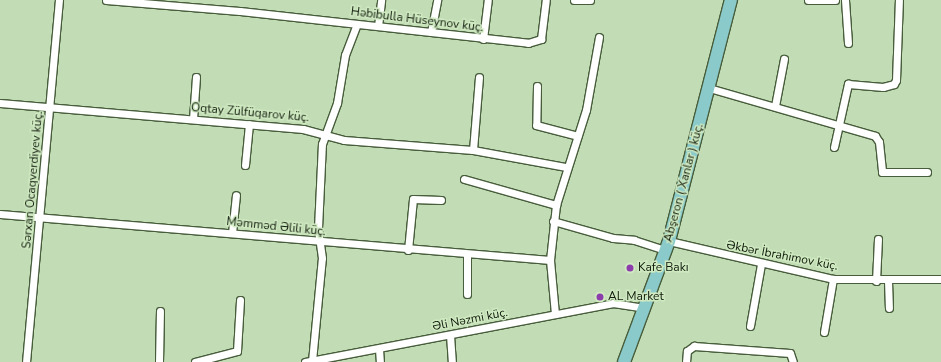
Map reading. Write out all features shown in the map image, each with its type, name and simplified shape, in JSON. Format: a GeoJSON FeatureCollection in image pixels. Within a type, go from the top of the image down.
{"type":"FeatureCollection","features":[{"type":"Feature","properties":{"kind":"main road"},"geometry":{"type":"LineString","coordinates":[[624,362],[664,244],[723,0]]}},
{"type":"Feature","properties":{"kind":"main road","name":"Abşeron ( Xanlar ) küç."},"geometry":{"type":"LineString","coordinates":[[664,244],[709,88],[731,0]]}},
{"type":"Feature","properties":{"kind":"main road"},"geometry":{"type":"LineString","coordinates":[[617,362],[642,308]]}},
{"type":"Feature","properties":{"kind":"street","name":"Sərxan Ocaqverdiyev küç."},"geometry":{"type":"LineString","coordinates":[[26,362],[41,218],[59,0]]}},
{"type":"Feature","properties":{"kind":"street","name":"Həbibulla Hüseynov küç."},"geometry":{"type":"LineString","coordinates":[[106,0],[378,26],[483,39],[539,42],[546,0]]}},
{"type":"Feature","properties":{"kind":"street"},"geometry":{"type":"LineString","coordinates":[[378,26],[381,0]]}},
{"type":"Feature","properties":{"kind":"street"},"geometry":{"type":"LineString","coordinates":[[431,32],[437,0]]}},
{"type":"Feature","properties":{"kind":"street"},"geometry":{"type":"LineString","coordinates":[[483,39],[488,0]]}},
{"type":"Feature","properties":{"kind":"street"},"geometry":{"type":"LineString","coordinates":[[574,0],[586,2],[590,0]]}},
{"type":"Feature","properties":{"kind":"street"},"geometry":{"type":"LineString","coordinates":[[808,0],[836,0]]}},
{"type":"Feature","properties":{"kind":"street"},"geometry":{"type":"LineString","coordinates":[[846,0],[848,43]]}},
{"type":"Feature","properties":{"kind":"street"},"geometry":{"type":"LineString","coordinates":[[834,147],[848,84],[883,88],[894,84],[896,80],[900,0]]}},
{"type":"Feature","properties":{"kind":"street"},"geometry":{"type":"LineString","coordinates":[[309,362],[322,258],[318,228],[324,136],[337,103],[346,55],[357,24]]}},
{"type":"Feature","properties":{"kind":"street"},"geometry":{"type":"LineString","coordinates":[[554,314],[550,260],[553,221],[566,167],[586,110],[599,37]]}},
{"type":"Feature","properties":{"kind":"street"},"geometry":{"type":"LineString","coordinates":[[775,106],[784,59]]}},
{"type":"Feature","properties":{"kind":"street"},"geometry":{"type":"LineString","coordinates":[[193,119],[196,77]]}},
{"type":"Feature","properties":{"kind":"street"},"geometry":{"type":"LineString","coordinates":[[473,150],[479,77]]}},
{"type":"Feature","properties":{"kind":"street"},"geometry":{"type":"LineString","coordinates":[[537,86],[536,125],[578,136]]}},
{"type":"Feature","properties":{"kind":"street"},"geometry":{"type":"LineString","coordinates":[[709,88],[775,106],[878,138],[882,172],[927,172]]}},
{"type":"Feature","properties":{"kind":"street","name":"Oqtay Zülfüqarov küç."},"geometry":{"type":"LineString","coordinates":[[0,103],[311,130],[324,136],[344,140],[473,150],[566,167]]}},
{"type":"Feature","properties":{"kind":"street"},"geometry":{"type":"LineString","coordinates":[[246,166],[250,124]]}},
{"type":"Feature","properties":{"kind":"street"},"geometry":{"type":"LineString","coordinates":[[464,180],[556,205]]}},
{"type":"Feature","properties":{"kind":"street"},"geometry":{"type":"LineString","coordinates":[[232,233],[236,195]]}},
{"type":"Feature","properties":{"kind":"street"},"geometry":{"type":"LineString","coordinates":[[408,250],[413,199],[441,200]]}},
{"type":"Feature","properties":{"kind":"street","name":"Məmməd Əlili küç."},"geometry":{"type":"LineString","coordinates":[[0,214],[232,233],[320,243],[550,260]]}},
{"type":"Feature","properties":{"kind":"street","name":"Əkbər İbrahimov küç."},"geometry":{"type":"LineString","coordinates":[[553,221],[613,238],[664,244],[833,279],[876,281],[941,279]]}},
{"type":"Feature","properties":{"kind":"street"},"geometry":{"type":"LineString","coordinates":[[876,281],[878,239]]}},
{"type":"Feature","properties":{"kind":"street"},"geometry":{"type":"LineString","coordinates":[[467,254],[467,294]]}},
{"type":"Feature","properties":{"kind":"street"},"geometry":{"type":"LineString","coordinates":[[750,326],[761,264]]}},
{"type":"Feature","properties":{"kind":"street"},"geometry":{"type":"LineString","coordinates":[[824,332],[833,279]]}},
{"type":"Feature","properties":{"kind":"street"},"geometry":{"type":"LineString","coordinates":[[888,281],[889,308]]}},
{"type":"Feature","properties":{"kind":"street"},"geometry":{"type":"LineString","coordinates":[[195,362],[237,351],[240,300]]}},
{"type":"Feature","properties":{"kind":"street","name":"Əli Nəzmi küç."},"geometry":{"type":"LineString","coordinates":[[309,362],[613,303],[642,308]]}},
{"type":"Feature","properties":{"kind":"street"},"geometry":{"type":"LineString","coordinates":[[159,362],[160,311]]}},
{"type":"Feature","properties":{"kind":"street"},"geometry":{"type":"LineString","coordinates":[[450,335],[452,362]]}},
{"type":"Feature","properties":{"kind":"street"},"geometry":{"type":"LineString","coordinates":[[686,362],[687,351],[694,346],[790,353],[793,362]]}},
{"type":"Feature","properties":{"kind":"street"},"geometry":{"type":"LineString","coordinates":[[379,349],[380,362]]}},
{"type":"Feature","properties":{"kind":"place","name":"Kafe Bakı"},"geometry":{"type":"Point","coordinates":[630,268]}},
{"type":"Feature","properties":{"kind":"place","name":"AL Market"},"geometry":{"type":"Point","coordinates":[600,297]}}]}
